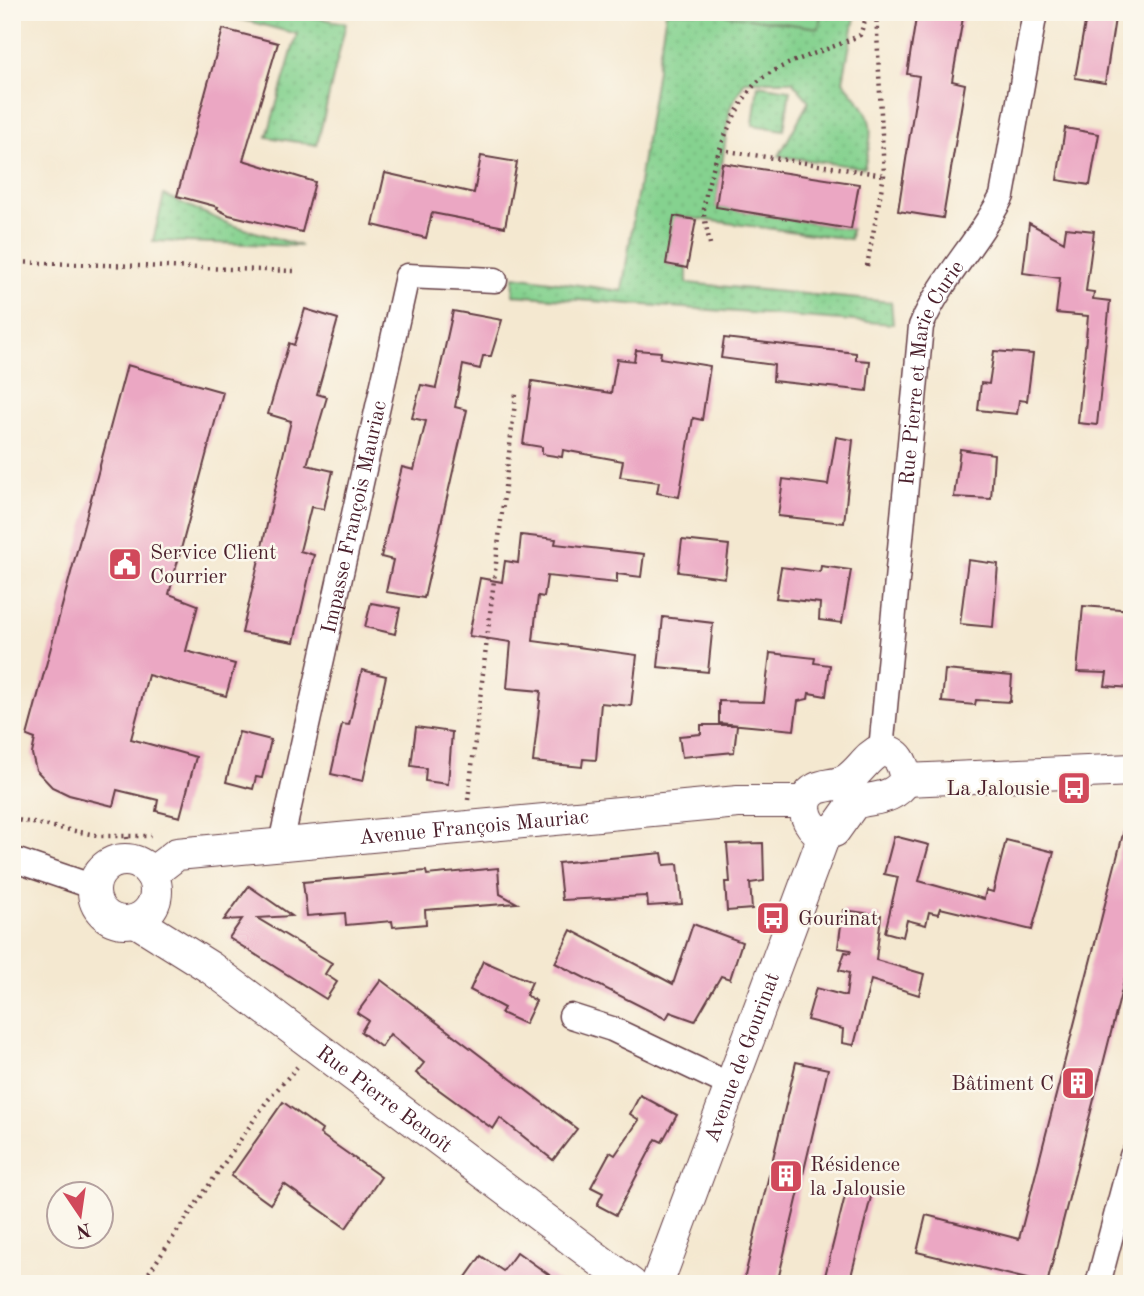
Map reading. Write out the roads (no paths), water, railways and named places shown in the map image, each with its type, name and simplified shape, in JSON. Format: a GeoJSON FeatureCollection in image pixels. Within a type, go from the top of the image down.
{"type":"FeatureCollection","features":[{"type":"Feature","properties":{"kind":"street","name":"Rue Pierre et Marie Curie"},"geometry":{"type":"LineString","coordinates":[[881,750],[922,326],[930,303],[988,224],[1002,196],[1035,12]]}},
{"type":"Feature","properties":{"kind":"street","name":"Impasse François Mauriac"},"geometry":{"type":"LineString","coordinates":[[281,843],[407,276],[495,280]]}},
{"type":"Feature","properties":{"kind":"street"},"geometry":{"type":"LineString","coordinates":[[881,750],[897,756],[904,766],[906,780]]}},
{"type":"Feature","properties":{"kind":"street","name":"Avenue François Mauriac"},"geometry":{"type":"LineString","coordinates":[[136,857],[738,802],[805,802],[817,789],[840,784],[849,778],[871,754],[881,750]]}},
{"type":"Feature","properties":{"kind":"street"},"geometry":{"type":"LineString","coordinates":[[805,802],[810,824],[825,832],[834,831],[841,825],[854,803],[890,797],[906,780],[1132,770]]}},
{"type":"Feature","properties":{"kind":"street","name":"Avenue de Gourinat"},"geometry":{"type":"LineString","coordinates":[[657,1284],[825,832]]}},
{"type":"Feature","properties":{"kind":"street"},"geometry":{"type":"LineString","coordinates":[[136,857],[154,882],[155,900],[151,908],[136,921],[114,921],[105,916],[94,898],[94,887],[104,869],[113,863],[136,857]]}},
{"type":"Feature","properties":{"kind":"street"},"geometry":{"type":"LineString","coordinates":[[12,859],[94,887]]}},
{"type":"Feature","properties":{"kind":"street","name":"Rue Pierre Benoît"},"geometry":{"type":"LineString","coordinates":[[136,921],[211,968],[631,1284]]}},
{"type":"Feature","properties":{"kind":"street"},"geometry":{"type":"LineString","coordinates":[[571,1016],[612,1029],[732,1086]]}},
{"type":"Feature","properties":{"kind":"street"},"geometry":{"type":"LineString","coordinates":[[1098,1284],[1132,1156]]}},
{"type":"Feature","properties":{"kind":"place","name":"Service Client Courrier"},"geometry":{"type":"Point","coordinates":[125,564]}},
{"type":"Feature","properties":{"kind":"place","name":"La Jalousie"},"geometry":{"type":"Point","coordinates":[1074,788]}},
{"type":"Feature","properties":{"kind":"place","name":"Gourinat"},"geometry":{"type":"Point","coordinates":[773,918]}},
{"type":"Feature","properties":{"kind":"place","name":"Bâtiment C"},"geometry":{"type":"Point","coordinates":[1078,1083]}},
{"type":"Feature","properties":{"kind":"place","name":"Résidence la Jalousie"},"geometry":{"type":"Point","coordinates":[786,1176]}}]}
